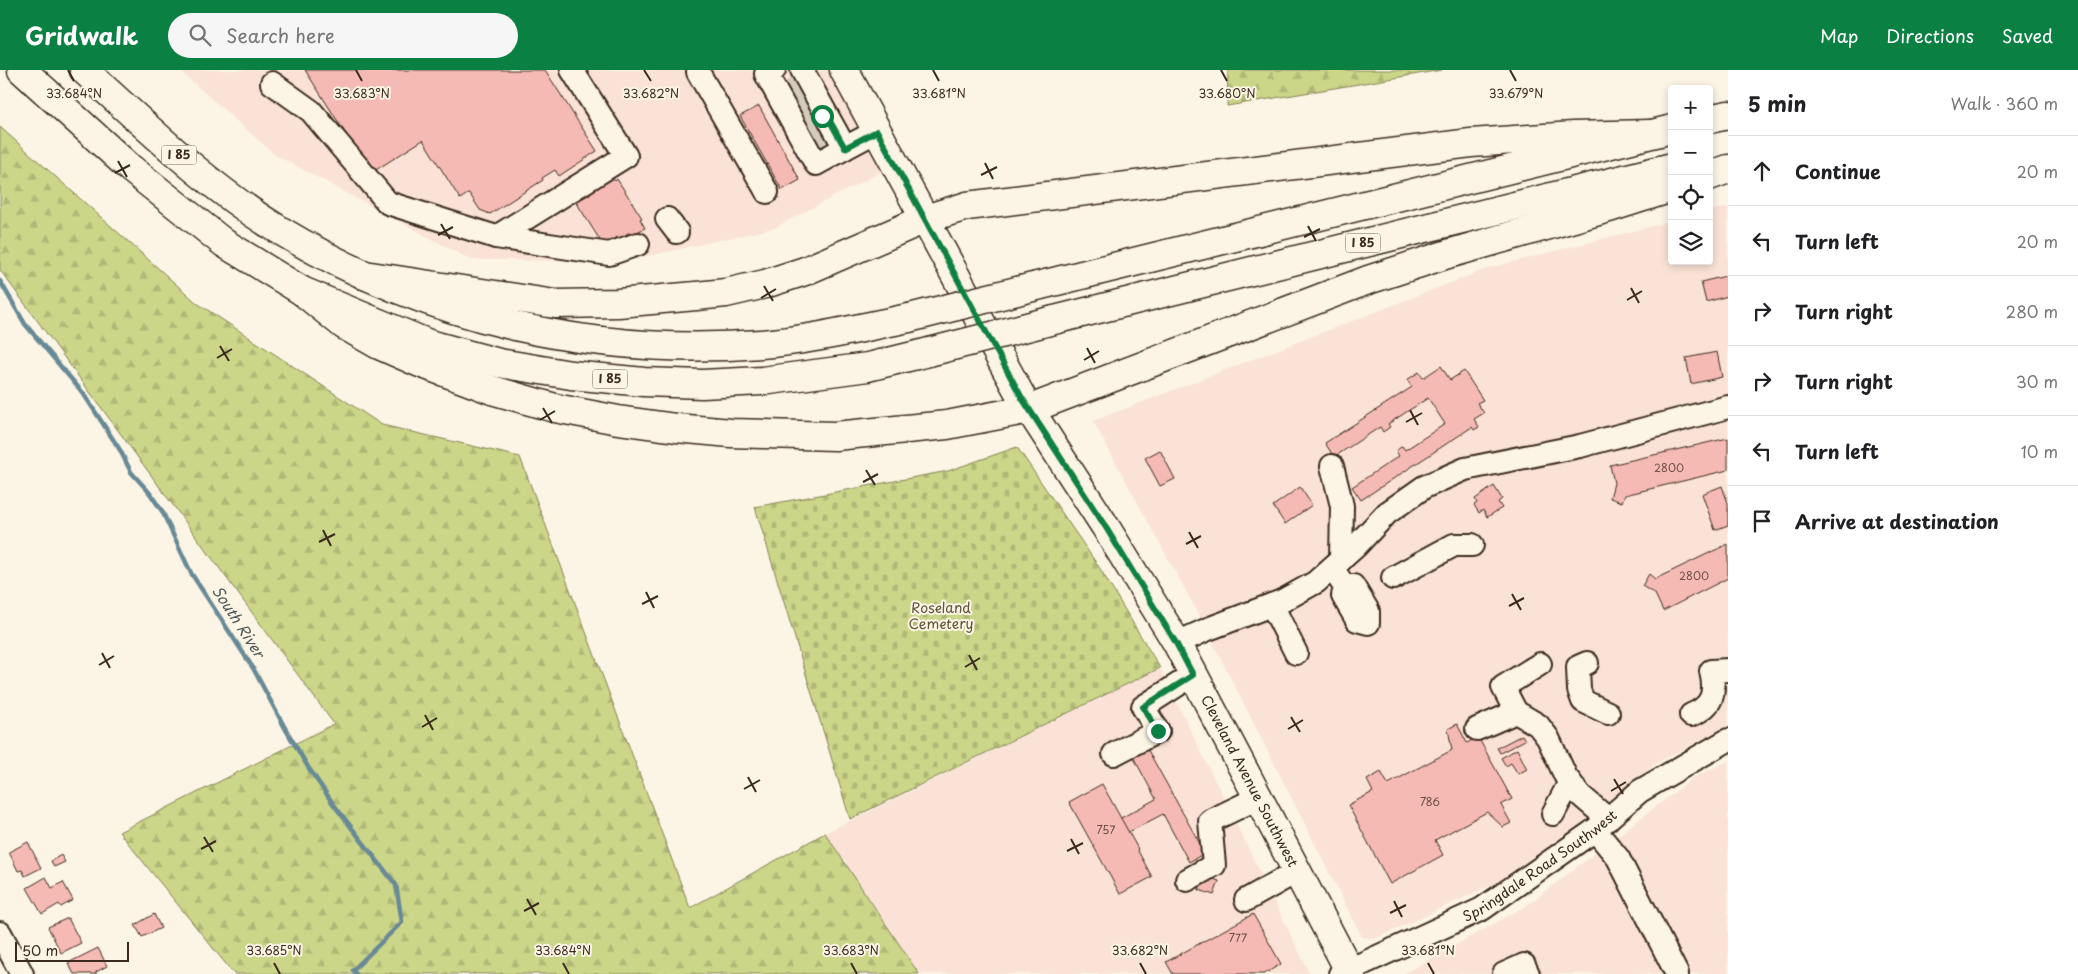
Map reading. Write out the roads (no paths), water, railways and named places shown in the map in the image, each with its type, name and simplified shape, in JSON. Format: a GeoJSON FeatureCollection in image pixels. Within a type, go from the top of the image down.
{"type":"FeatureCollection","features":[{"type":"Feature","properties":{"kind":"main road","name":"I 85"},"geometry":{"type":"LineString","coordinates":[[22,70],[130,168],[170,201],[224,243],[302,291],[429,344],[499,363],[571,375],[673,383],[702,384],[762,381],[868,367],[1668,168]]}},
{"type":"Feature","properties":{"kind":"main road","name":"I 85"},"geometry":{"type":"LineString","coordinates":[[84,70],[187,162],[236,200],[280,231],[364,275],[470,316],[526,330],[625,344],[670,346],[761,344],[909,318],[1660,132]]}},
{"type":"Feature","properties":{"kind":"main road","name":"Cleveland Avenue Southwest"},"geometry":{"type":"LineString","coordinates":[[844,70],[1030,409],[1105,526],[1176,643],[1258,798],[1346,973]]}},
{"type":"Feature","properties":{"kind":"main road"},"geometry":{"type":"LineString","coordinates":[[1713,119],[1728,115]]}},
{"type":"Feature","properties":{"kind":"main road"},"geometry":{"type":"LineString","coordinates":[[364,275],[555,304],[618,303],[726,293],[765,284],[805,271],[925,219],[967,206],[1471,143],[1660,132]]}},
{"type":"Feature","properties":{"kind":"main road"},"geometry":{"type":"LineString","coordinates":[[1713,157],[1728,153]]}},
{"type":"Feature","properties":{"kind":"main road"},"geometry":{"type":"LineString","coordinates":[[1712,175],[1728,170]]}},
{"type":"Feature","properties":{"kind":"main road"},"geometry":{"type":"LineString","coordinates":[[302,291],[344,325],[379,345],[420,363],[492,390],[618,420],[676,428],[731,433],[835,436],[947,425],[1030,409],[1368,280],[1448,254],[1668,189]]}},
{"type":"Feature","properties":{"kind":"street"},"geometry":{"type":"LineString","coordinates":[[496,236],[629,159],[572,70]]}},
{"type":"Feature","properties":{"kind":"street"},"geometry":{"type":"LineString","coordinates":[[774,70],[766,74],[810,113],[877,131]]}},
{"type":"Feature","properties":{"kind":"street"},"geometry":{"type":"LineString","coordinates":[[698,72],[768,192]]}},
{"type":"Feature","properties":{"kind":"street"},"geometry":{"type":"LineString","coordinates":[[272,83],[311,111],[388,203],[496,236],[609,254],[638,244]]}},
{"type":"Feature","properties":{"kind":"street"},"geometry":{"type":"LineString","coordinates":[[1176,643],[1272,605],[1316,582],[1337,564],[1387,513],[1424,487],[1466,468],[1580,446],[1728,407]]}},
{"type":"Feature","properties":{"kind":"street"},"geometry":{"type":"LineString","coordinates":[[1332,466],[1342,506],[1337,564],[1345,587]]}},
{"type":"Feature","properties":{"kind":"street"},"geometry":{"type":"LineString","coordinates":[[1393,578],[1454,545],[1472,545]]}},
{"type":"Feature","properties":{"kind":"street"},"geometry":{"type":"LineString","coordinates":[[1272,605],[1296,653]]}},
{"type":"Feature","properties":{"kind":"street"},"geometry":{"type":"LineString","coordinates":[[1587,663],[1578,667],[1578,690],[1583,701],[1608,713]]}},
{"type":"Feature","properties":{"kind":"street"},"geometry":{"type":"LineString","coordinates":[[1540,664],[1503,687],[1516,712],[1538,725],[1548,738],[1570,782],[1601,824],[1677,974]]}},
{"type":"Feature","properties":{"kind":"street"},"geometry":{"type":"LineString","coordinates":[[1691,715],[1703,710],[1712,698],[1714,684],[1711,671],[1728,670]]}},
{"type":"Feature","properties":{"kind":"street"},"geometry":{"type":"LineString","coordinates":[[1114,754],[1158,731],[1143,707],[1193,675]]}},
{"type":"Feature","properties":{"kind":"street"},"geometry":{"type":"LineString","coordinates":[[1477,729],[1516,712]]}},
{"type":"Feature","properties":{"kind":"street","name":"Springdale Road Southwest"},"geometry":{"type":"LineString","coordinates":[[1346,973],[1482,909],[1601,824],[1640,792],[1728,740]]}},
{"type":"Feature","properties":{"kind":"street"},"geometry":{"type":"LineString","coordinates":[[1553,814],[1570,782]]}},
{"type":"Feature","properties":{"kind":"street"},"geometry":{"type":"LineString","coordinates":[[1187,880],[1214,865],[1210,820],[1258,798]]}},
{"type":"Feature","properties":{"kind":"street"},"geometry":{"type":"LineString","coordinates":[[1246,900],[1296,872]]}},
{"type":"Feature","properties":{"kind":"street"},"geometry":{"type":"LineString","coordinates":[[0,933],[22,974]]}},
{"type":"Feature","properties":{"kind":"street"},"geometry":{"type":"LineString","coordinates":[[1504,974],[1524,965],[1528,974]]}},
{"type":"Feature","properties":{"kind":"waterway","name":"South River"},"geometry":{"type":"LineString","coordinates":[[0,281],[25,324],[83,393],[120,450],[131,472],[149,492],[162,511],[191,573],[253,668],[308,767],[334,805],[396,885],[402,922],[353,970],[356,974]]}},
{"type":"Feature","properties":{"kind":"tunnel"},"geometry":{"type":"LineString","coordinates":[[790,92],[804,83]]}},
{"type":"Feature","properties":{"kind":"tunnel"},"geometry":{"type":"LineString","coordinates":[[799,109],[813,100]]}},
{"type":"Feature","properties":{"kind":"tunnel"},"geometry":{"type":"LineString","coordinates":[[807,124],[822,116]]}},
{"type":"Feature","properties":{"kind":"tunnel"},"geometry":{"type":"LineString","coordinates":[[816,141],[831,133]]}},
{"type":"Feature","properties":{"kind":"park label","name":"Roseland Cemetery"},"geometry":{"type":"Point","coordinates":[941,616]}}]}
